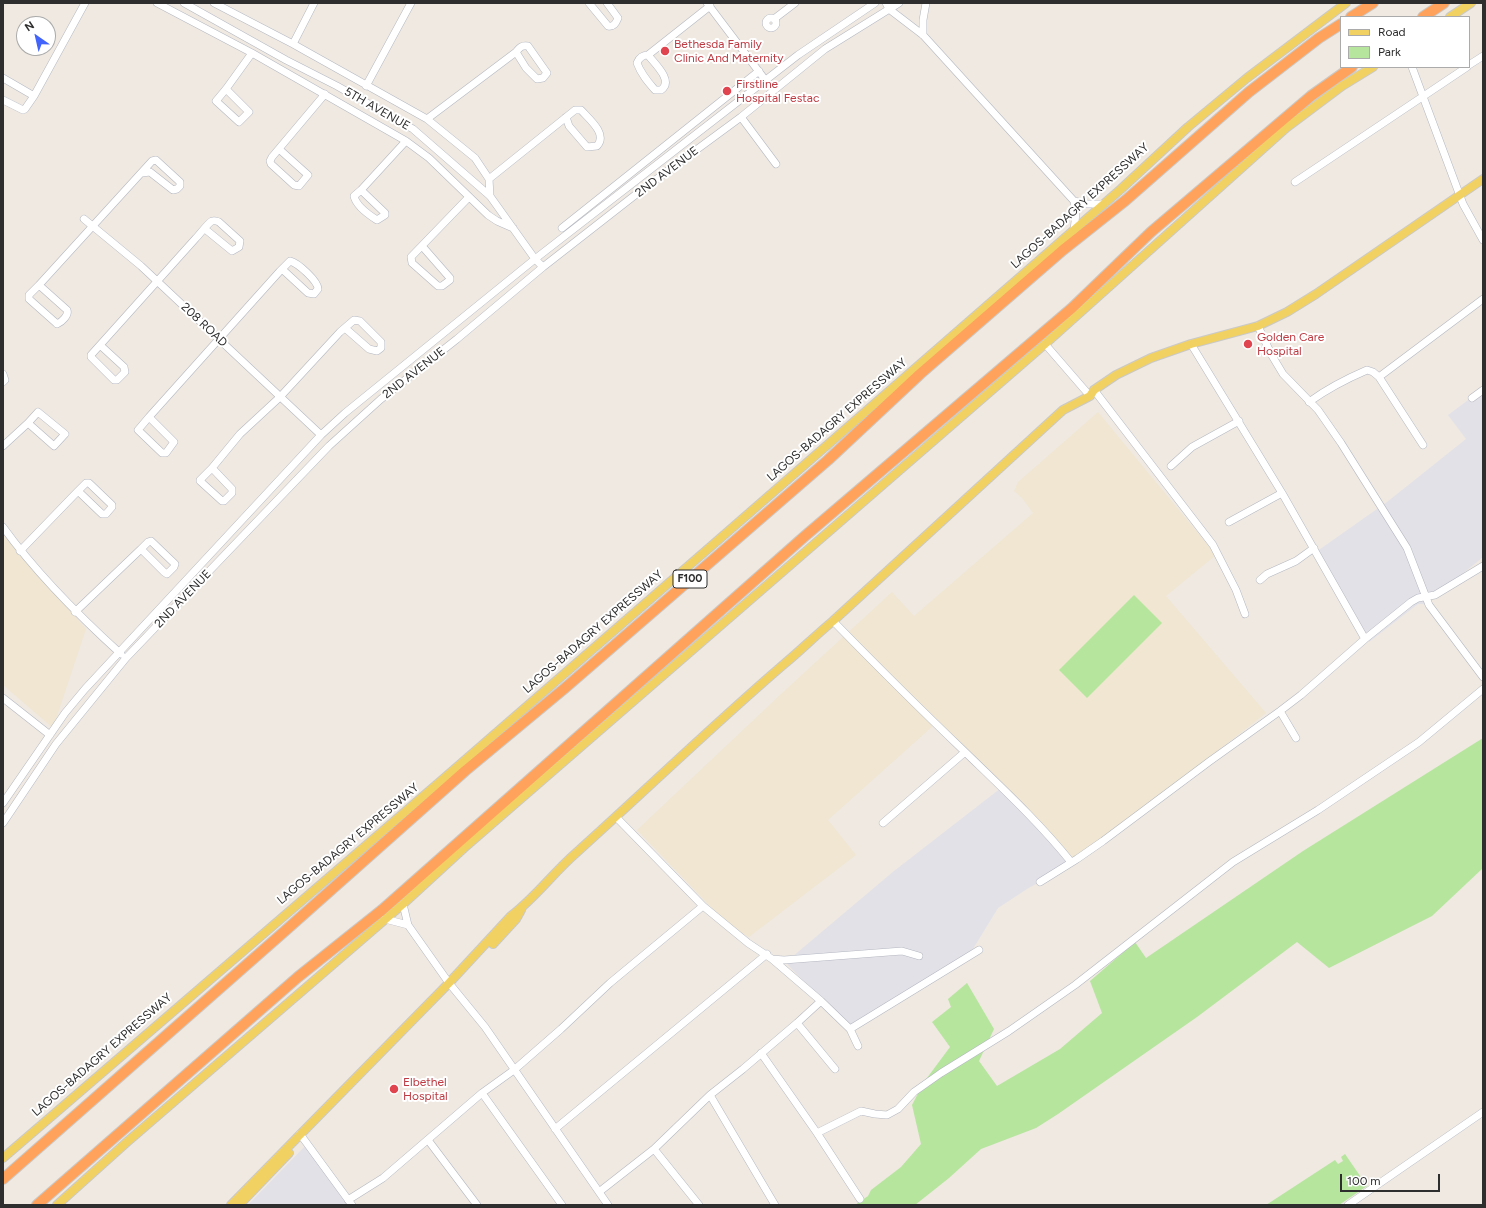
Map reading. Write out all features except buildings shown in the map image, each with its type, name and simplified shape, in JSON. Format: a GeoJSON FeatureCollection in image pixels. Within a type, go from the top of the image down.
{"type":"FeatureCollection","features":[{"type":"Feature","properties":{"kind":"highway"},"geometry":{"type":"LineString","coordinates":[[1354,16],[1373,3]]}},
{"type":"Feature","properties":{"kind":"highway"},"geometry":{"type":"LineString","coordinates":[[1424,16],[1444,3]]}},
{"type":"Feature","properties":{"kind":"highway","name":"LAGOS-BADAGRY EXPRESSWAY"},"geometry":{"type":"LineString","coordinates":[[3,1179],[465,771],[565,688],[828,460],[920,374],[1064,250],[1126,200],[1249,92],[1340,25]]}},
{"type":"Feature","properties":{"kind":"highway"},"geometry":{"type":"LineString","coordinates":[[37,1205],[298,978],[382,910],[805,536],[1072,308],[1151,232],[1311,96],[1351,68]]}},
{"type":"Feature","properties":{"kind":"main road","name":"LAGOS-BADAGRY EXPRESSWAY"},"geometry":{"type":"LineString","coordinates":[[3,1158],[442,780],[1074,230],[1188,127],[1247,78],[1346,3]]}},
{"type":"Feature","properties":{"kind":"main road"},"geometry":{"type":"LineString","coordinates":[[1452,16],[1471,3]]}},
{"type":"Feature","properties":{"kind":"main road"},"geometry":{"type":"LineString","coordinates":[[57,1205],[127,1142],[403,904],[464,848],[1046,344],[1286,128],[1342,86],[1370,68]]}},
{"type":"Feature","properties":{"kind":"main road"},"geometry":{"type":"LineString","coordinates":[[231,1205],[302,1136],[451,985],[511,916],[522,908],[574,855],[744,698],[833,621],[1063,410],[1092,393],[1116,375],[1151,358],[1192,344],[1258,326],[1287,312],[1316,294],[1483,179]]}},
{"type":"Feature","properties":{"kind":"main road"},"geometry":{"type":"LineString","coordinates":[[239,1205],[302,1136]]}},
{"type":"Feature","properties":{"kind":"street"},"geometry":{"type":"LineString","coordinates":[[3,100],[23,110],[25,109],[34,96],[85,3]]}},
{"type":"Feature","properties":{"kind":"street"},"geometry":{"type":"LineString","coordinates":[[157,3],[252,53],[406,141],[429,158],[488,215],[497,221],[514,228]]}},
{"type":"Feature","properties":{"kind":"street","name":"5TH AVENUE"},"geometry":{"type":"LineString","coordinates":[[184,3],[286,60],[338,86],[413,129],[490,196],[542,267]]}},
{"type":"Feature","properties":{"kind":"street"},"geometry":{"type":"LineString","coordinates":[[214,3],[293,44],[427,119],[474,158],[489,179],[490,196]]}},
{"type":"Feature","properties":{"kind":"street"},"geometry":{"type":"LineString","coordinates":[[293,44],[314,3]]}},
{"type":"Feature","properties":{"kind":"street"},"geometry":{"type":"LineString","coordinates":[[366,86],[411,3]]}},
{"type":"Feature","properties":{"kind":"street"},"geometry":{"type":"LineString","coordinates":[[589,3],[608,26],[611,27],[616,23],[618,18],[607,3]]}},
{"type":"Feature","properties":{"kind":"street"},"geometry":{"type":"LineString","coordinates":[[774,19],[795,3]]}},
{"type":"Feature","properties":{"kind":"street","name":"2ND AVENUE"},"geometry":{"type":"LineString","coordinates":[[3,803],[50,735],[85,689],[321,435],[375,387],[535,259],[798,55],[875,3]]}},
{"type":"Feature","properties":{"kind":"street","name":"2ND AVENUE"},"geometry":{"type":"LineString","coordinates":[[3,822],[56,744],[126,658],[329,446],[381,399],[463,334],[542,267],[639,192],[741,117],[825,49],[887,6],[899,3]]}},
{"type":"Feature","properties":{"kind":"street"},"geometry":{"type":"LineString","coordinates":[[923,35],[923,20],[926,3]]}},
{"type":"Feature","properties":{"kind":"street"},"geometry":{"type":"LineString","coordinates":[[648,55],[665,78],[667,84],[661,90],[655,90],[639,70],[637,63],[639,58],[644,55],[648,55],[709,4],[766,80]]}},
{"type":"Feature","properties":{"kind":"street"},"geometry":{"type":"LineString","coordinates":[[887,6],[923,35],[1074,201],[1076,212],[1074,230]]}},
{"type":"Feature","properties":{"kind":"street"},"geometry":{"type":"LineString","coordinates":[[427,119],[516,52],[520,47],[528,46],[547,73],[543,78],[537,79],[526,68],[516,52]]}},
{"type":"Feature","properties":{"kind":"street"},"geometry":{"type":"LineString","coordinates":[[226,89],[249,112],[239,122],[216,101],[252,53]]}},
{"type":"Feature","properties":{"kind":"street"},"geometry":{"type":"LineString","coordinates":[[1470,65],[1483,56]]}},
{"type":"Feature","properties":{"kind":"street"},"geometry":{"type":"LineString","coordinates":[[1412,68],[1460,195],[1483,240]]}},
{"type":"Feature","properties":{"kind":"street"},"geometry":{"type":"LineString","coordinates":[[1295,182],[1465,68]]}},
{"type":"Feature","properties":{"kind":"street"},"geometry":{"type":"LineString","coordinates":[[562,228],[759,71]]}},
{"type":"Feature","properties":{"kind":"street"},"geometry":{"type":"LineString","coordinates":[[3,78],[34,96]]}},
{"type":"Feature","properties":{"kind":"street"},"geometry":{"type":"LineString","coordinates":[[280,149],[308,175],[299,186],[294,185],[271,164],[270,161],[325,94]]}},
{"type":"Feature","properties":{"kind":"street"},"geometry":{"type":"LineString","coordinates":[[489,179],[566,117],[575,110],[581,110],[599,131],[599,143],[597,146],[587,147],[569,126],[566,117]]}},
{"type":"Feature","properties":{"kind":"street"},"geometry":{"type":"LineString","coordinates":[[741,117],[776,164]]}},
{"type":"Feature","properties":{"kind":"street"},"geometry":{"type":"LineString","coordinates":[[361,190],[385,213],[382,218],[377,220],[368,214],[355,200],[354,196],[406,141]]}},
{"type":"Feature","properties":{"kind":"street"},"geometry":{"type":"LineString","coordinates":[[39,285],[67,310],[67,314],[60,323],[57,324],[29,299],[29,295],[151,162],[156,160],[180,182],[180,186],[173,190],[150,172],[142,173]]}},
{"type":"Feature","properties":{"kind":"street"},"geometry":{"type":"LineString","coordinates":[[422,246],[450,278],[450,280],[442,286],[438,286],[412,263],[411,257],[469,197]]}},
{"type":"Feature","properties":{"kind":"street"},"geometry":{"type":"LineString","coordinates":[[1074,201],[1086,204],[1103,204]]}},
{"type":"Feature","properties":{"kind":"street","name":"208 ROAD"},"geometry":{"type":"LineString","coordinates":[[84,219],[140,266],[321,435]]}},
{"type":"Feature","properties":{"kind":"street"},"geometry":{"type":"LineString","coordinates":[[100,345],[124,367],[125,372],[117,380],[114,380],[91,357],[91,355],[205,228],[212,221],[218,222],[240,241],[239,247],[232,251],[205,228]]}},
{"type":"Feature","properties":{"kind":"street"},"geometry":{"type":"LineString","coordinates":[[149,417],[174,442],[166,453],[162,453],[138,430],[149,417],[282,269],[290,261],[296,263],[317,284],[318,289],[314,294],[308,293],[282,269]]}},
{"type":"Feature","properties":{"kind":"street"},"geometry":{"type":"LineString","coordinates":[[1379,377],[1483,299]]}},
{"type":"Feature","properties":{"kind":"street"},"geometry":{"type":"LineString","coordinates":[[212,468],[232,489],[232,493],[222,502],[200,480],[240,434],[280,397],[345,328],[354,320],[358,320],[381,342],[381,348],[377,351],[369,349],[345,328]]}},
{"type":"Feature","properties":{"kind":"street"},"geometry":{"type":"LineString","coordinates":[[1258,326],[1271,354],[1283,374],[1318,410],[1327,422],[1407,548],[1432,610],[1483,677]]}},
{"type":"Feature","properties":{"kind":"street"},"geometry":{"type":"LineString","coordinates":[[1046,344],[1092,393],[1213,545],[1236,590],[1245,614]]}},
{"type":"Feature","properties":{"kind":"street"},"geometry":{"type":"LineString","coordinates":[[1192,344],[1282,493],[1365,638]]}},
{"type":"Feature","properties":{"kind":"street"},"geometry":{"type":"LineString","coordinates":[[1309,402],[1339,382],[1366,370],[1373,372],[1379,377],[1423,445]]}},
{"type":"Feature","properties":{"kind":"street"},"geometry":{"type":"LineString","coordinates":[[3,374],[5,380],[3,382]]}},
{"type":"Feature","properties":{"kind":"street"},"geometry":{"type":"LineString","coordinates":[[1472,398],[1483,390]]}},
{"type":"Feature","properties":{"kind":"street"},"geometry":{"type":"LineString","coordinates":[[3,446],[28,423],[37,412],[40,412],[65,435],[52,446],[28,423]]}},
{"type":"Feature","properties":{"kind":"street"},"geometry":{"type":"LineString","coordinates":[[1171,466],[1192,447],[1239,421]]}},
{"type":"Feature","properties":{"kind":"street"},"geometry":{"type":"LineString","coordinates":[[20,551],[86,483],[89,483],[111,504],[112,507],[104,515],[78,492]]}},
{"type":"Feature","properties":{"kind":"street"},"geometry":{"type":"LineString","coordinates":[[1229,522],[1282,493]]}},
{"type":"Feature","properties":{"kind":"street"},"geometry":{"type":"LineString","coordinates":[[3,527],[20,551],[75,612],[126,658]]}},
{"type":"Feature","properties":{"kind":"street"},"geometry":{"type":"LineString","coordinates":[[75,612],[148,542],[151,541],[175,566],[167,574],[141,549]]}},
{"type":"Feature","properties":{"kind":"street"},"geometry":{"type":"LineString","coordinates":[[1260,580],[1267,574],[1296,561],[1314,548]]}},
{"type":"Feature","properties":{"kind":"street"},"geometry":{"type":"LineString","coordinates":[[1040,882],[1103,841],[1280,711],[1301,695],[1365,638],[1411,602],[1418,598],[1435,595],[1483,566]]}},
{"type":"Feature","properties":{"kind":"street"},"geometry":{"type":"LineString","coordinates":[[833,621],[1011,796],[1060,848],[1071,862]]}},
{"type":"Feature","properties":{"kind":"street"},"geometry":{"type":"LineString","coordinates":[[817,1134],[861,1111],[887,1115],[898,1109],[914,1092],[941,1073],[1009,1031],[1074,985],[1233,862],[1318,810],[1419,742],[1483,689]]}},
{"type":"Feature","properties":{"kind":"street"},"geometry":{"type":"LineString","coordinates":[[3,698],[50,735]]}},
{"type":"Feature","properties":{"kind":"street"},"geometry":{"type":"LineString","coordinates":[[1280,711],[1296,738]]}},
{"type":"Feature","properties":{"kind":"street"},"geometry":{"type":"LineString","coordinates":[[883,823],[965,752]]}},
{"type":"Feature","properties":{"kind":"street"},"geometry":{"type":"LineString","coordinates":[[616,817],[703,906],[748,943],[770,956],[821,1001],[850,1029],[858,1046]]}},
{"type":"Feature","properties":{"kind":"street"},"geometry":{"type":"LineString","coordinates":[[403,904],[408,925],[451,985],[485,1027],[608,1205]]}},
{"type":"Feature","properties":{"kind":"street"},"geometry":{"type":"LineString","coordinates":[[302,1136],[350,1202],[383,1178],[482,1094],[514,1070],[610,983],[703,906]]}},
{"type":"Feature","properties":{"kind":"street"},"geometry":{"type":"LineString","coordinates":[[385,919],[408,925]]}},
{"type":"Feature","properties":{"kind":"street"},"geometry":{"type":"LineString","coordinates":[[850,1029],[979,950]]}},
{"type":"Feature","properties":{"kind":"street"},"geometry":{"type":"LineString","coordinates":[[770,956],[784,960],[902,951],[919,956]]}},
{"type":"Feature","properties":{"kind":"street"},"geometry":{"type":"LineString","coordinates":[[555,1129],[770,956]]}},
{"type":"Feature","properties":{"kind":"street"},"geometry":{"type":"LineString","coordinates":[[599,1192],[654,1149],[710,1095],[797,1023],[821,1001]]}},
{"type":"Feature","properties":{"kind":"street"},"geometry":{"type":"LineString","coordinates":[[797,1023],[835,1069]]}},
{"type":"Feature","properties":{"kind":"street"},"geometry":{"type":"LineString","coordinates":[[761,1053],[860,1199]]}},
{"type":"Feature","properties":{"kind":"street"},"geometry":{"type":"LineString","coordinates":[[482,1094],[562,1205]]}},
{"type":"Feature","properties":{"kind":"street"},"geometry":{"type":"LineString","coordinates":[[710,1095],[775,1205]]}},
{"type":"Feature","properties":{"kind":"street"},"geometry":{"type":"LineString","coordinates":[[1348,1205],[1483,1112]]}},
{"type":"Feature","properties":{"kind":"street"},"geometry":{"type":"LineString","coordinates":[[428,1140],[477,1205]]}},
{"type":"Feature","properties":{"kind":"street"},"geometry":{"type":"LineString","coordinates":[[654,1149],[699,1205]]}},
{"type":"Feature","properties":{"kind":"shaded area"},"geometry":{"type":"Polygon","coordinates":[[[1483,389],[1483,557],[1426,604],[1418,604],[1369,642],[1316,552],[1387,502],[1466,439],[1448,415],[1483,389]]]}},
{"type":"Feature","properties":{"kind":"shaded area"},"geometry":{"type":"Polygon","coordinates":[[[1098,412],[1216,555],[1166,596],[1266,713],[1074,863],[934,725],[828,820],[856,855],[749,937],[729,926],[637,830],[892,592],[914,616],[1033,513],[1022,498],[1014,491],[1018,482],[1098,412]]]}},
{"type":"Feature","properties":{"kind":"shaded area"},"geometry":{"type":"Polygon","coordinates":[[[3,530],[43,580],[86,629],[53,728],[3,685],[3,530]]]}},
{"type":"Feature","properties":{"kind":"shaded area"},"geometry":{"type":"Polygon","coordinates":[[[1001,788],[1074,863],[1027,889],[998,908],[965,962],[853,1031],[789,966],[784,959],[792,957],[894,871],[1001,788]]]}},
{"type":"Feature","properties":{"kind":"shaded area"},"geometry":{"type":"Polygon","coordinates":[[[309,1142],[351,1205],[248,1205],[309,1142]]]}},
{"type":"Feature","properties":{"kind":"green space"},"geometry":{"type":"Polygon","coordinates":[[[1134,595],[1162,623],[1087,698],[1059,670],[1134,595]]]}},
{"type":"Feature","properties":{"kind":"green space"},"geometry":{"type":"Polygon","coordinates":[[[1483,738],[1483,868],[1432,916],[1329,968],[1297,942],[1197,1017],[1058,1114],[1036,1128],[981,1149],[949,1178],[915,1205],[855,1205],[868,1196],[871,1190],[901,1167],[921,1144],[912,1105],[924,1082],[950,1047],[932,1022],[951,1007],[948,999],[967,983],[994,1029],[979,1061],[997,1086],[1060,1049],[1102,1013],[1090,981],[1135,942],[1146,958],[1303,851],[1483,738]]]}},
{"type":"Feature","properties":{"kind":"green space"},"geometry":{"type":"Polygon","coordinates":[[[1345,1154],[1367,1186],[1339,1205],[1266,1205],[1335,1160],[1338,1164],[1343,1161],[1341,1157],[1345,1154]]]}},
{"type":"Feature","properties":{"kind":"place","name":"Bethesda Family Clinic And Maternity"},"geometry":{"type":"Point","coordinates":[665,51]}},
{"type":"Feature","properties":{"kind":"place","name":"Firstline Hospital Festac"},"geometry":{"type":"Point","coordinates":[727,91]}},
{"type":"Feature","properties":{"kind":"place","name":"Golden Care Hospital"},"geometry":{"type":"Point","coordinates":[1248,344]}},
{"type":"Feature","properties":{"kind":"place","name":"Elbethel Hospital"},"geometry":{"type":"Point","coordinates":[394,1089]}}]}
